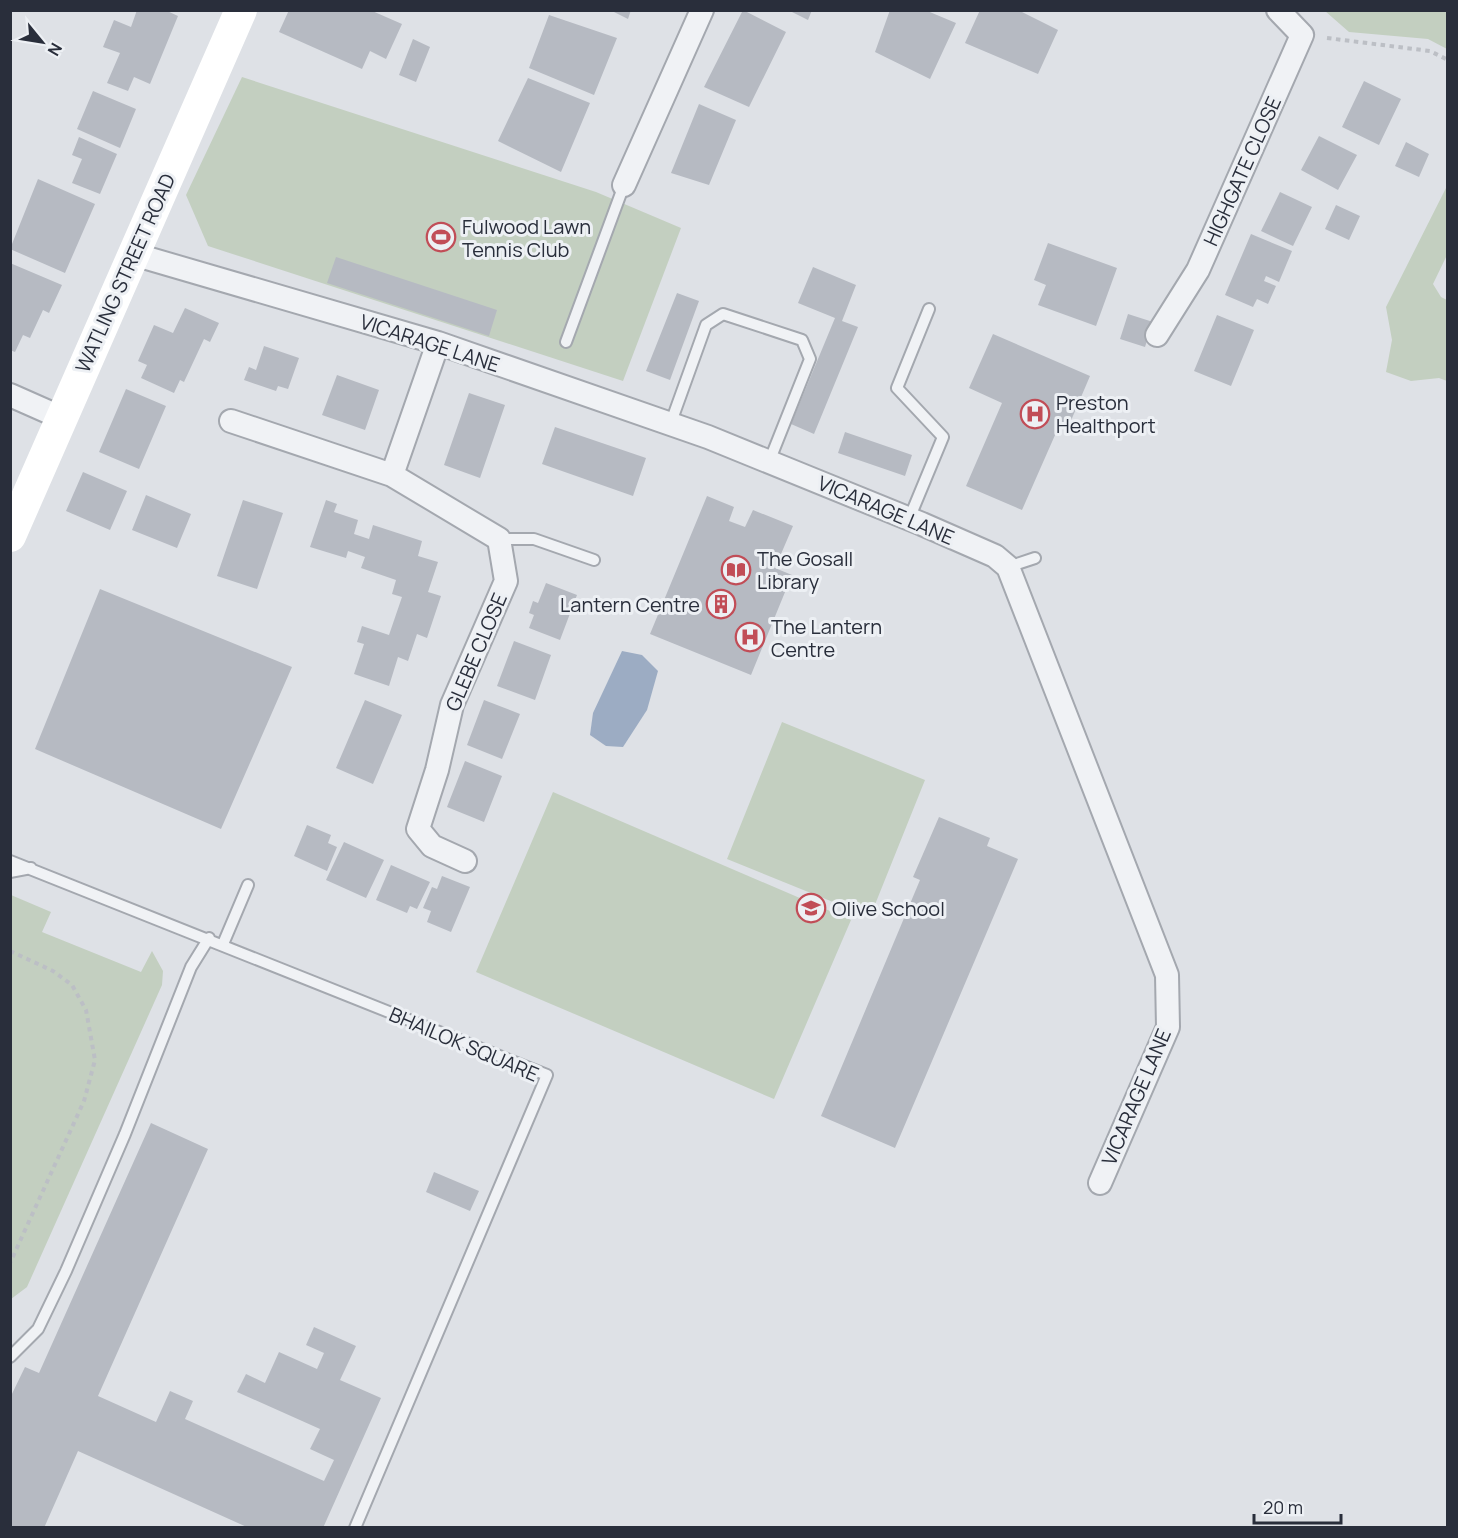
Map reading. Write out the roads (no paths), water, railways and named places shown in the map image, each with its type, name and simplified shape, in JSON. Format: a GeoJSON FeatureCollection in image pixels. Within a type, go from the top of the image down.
{"type":"FeatureCollection","features":[{"type":"Feature","properties":{"kind":"main road","name":"WATLING STREET ROAD"},"geometry":{"type":"LineString","coordinates":[[10,536],[241,10]]}},
{"type":"Feature","properties":{"kind":"street"},"geometry":{"type":"LineString","coordinates":[[624,185],[702,10]]}},
{"type":"Feature","properties":{"kind":"street","name":"HIGHGATE CLOSE"},"geometry":{"type":"LineString","coordinates":[[1157,334],[1198,270],[1302,35],[1278,10]]}},
{"type":"Feature","properties":{"kind":"street","name":"VICARAGE LANE"},"geometry":{"type":"LineString","coordinates":[[134,254],[438,343],[669,425],[770,462],[909,519],[995,556],[1008,567],[1167,975],[1168,1027],[1100,1183]]}},
{"type":"Feature","properties":{"kind":"street"},"geometry":{"type":"LineString","coordinates":[[392,475],[438,343]]}},
{"type":"Feature","properties":{"kind":"street"},"geometry":{"type":"LineString","coordinates":[[10,395],[62,418]]}},
{"type":"Feature","properties":{"kind":"street"},"geometry":{"type":"LineString","coordinates":[[231,421],[392,475],[499,539]]}},
{"type":"Feature","properties":{"kind":"street","name":"GLEBE CLOSE"},"geometry":{"type":"LineString","coordinates":[[465,861],[432,846],[418,829],[437,770],[452,705],[506,581],[499,539]]}},
{"type":"Feature","properties":{"kind":"lane"},"geometry":{"type":"LineString","coordinates":[[566,342],[624,185]]}},
{"type":"Feature","properties":{"kind":"lane"},"geometry":{"type":"LineString","coordinates":[[909,519],[943,437],[897,388],[929,309]]}},
{"type":"Feature","properties":{"kind":"lane"},"geometry":{"type":"LineString","coordinates":[[669,425],[705,325],[723,314],[802,340],[810,359],[770,462]]}},
{"type":"Feature","properties":{"kind":"lane"},"geometry":{"type":"LineString","coordinates":[[499,539],[534,540],[594,560]]}},
{"type":"Feature","properties":{"kind":"lane"},"geometry":{"type":"LineString","coordinates":[[1008,567],[1035,558]]}},
{"type":"Feature","properties":{"kind":"lane","name":"BHAILOK SQUARE"},"geometry":{"type":"LineString","coordinates":[[10,861],[547,1075],[355,1527]]}},
{"type":"Feature","properties":{"kind":"lane"},"geometry":{"type":"LineString","coordinates":[[10,872],[32,868]]}},
{"type":"Feature","properties":{"kind":"lane"},"geometry":{"type":"LineString","coordinates":[[222,944],[248,885]]}},
{"type":"Feature","properties":{"kind":"lane"},"geometry":{"type":"LineString","coordinates":[[10,1357],[38,1329],[66,1271],[125,1134],[191,967],[208,938]]}},
{"type":"Feature","properties":{"kind":"water"},"geometry":{"type":"Polygon","coordinates":[[[622,651],[642,655],[658,671],[647,710],[623,747],[606,746],[590,735],[593,713],[622,651]]]}},
{"type":"Feature","properties":{"kind":"place","name":"Fulwood Lawn Tennis Club"},"geometry":{"type":"Point","coordinates":[441,237]}},
{"type":"Feature","properties":{"kind":"place","name":"Preston Healthport"},"geometry":{"type":"Point","coordinates":[1035,414]}},
{"type":"Feature","properties":{"kind":"place","name":"The Gosall Library"},"geometry":{"type":"Point","coordinates":[736,570]}},
{"type":"Feature","properties":{"kind":"place","name":"Lantern Centre"},"geometry":{"type":"Point","coordinates":[721,604]}},
{"type":"Feature","properties":{"kind":"place","name":"The Lantern Centre"},"geometry":{"type":"Point","coordinates":[750,637]}},
{"type":"Feature","properties":{"kind":"place","name":"Olive School"},"geometry":{"type":"Point","coordinates":[811,908]}}]}
